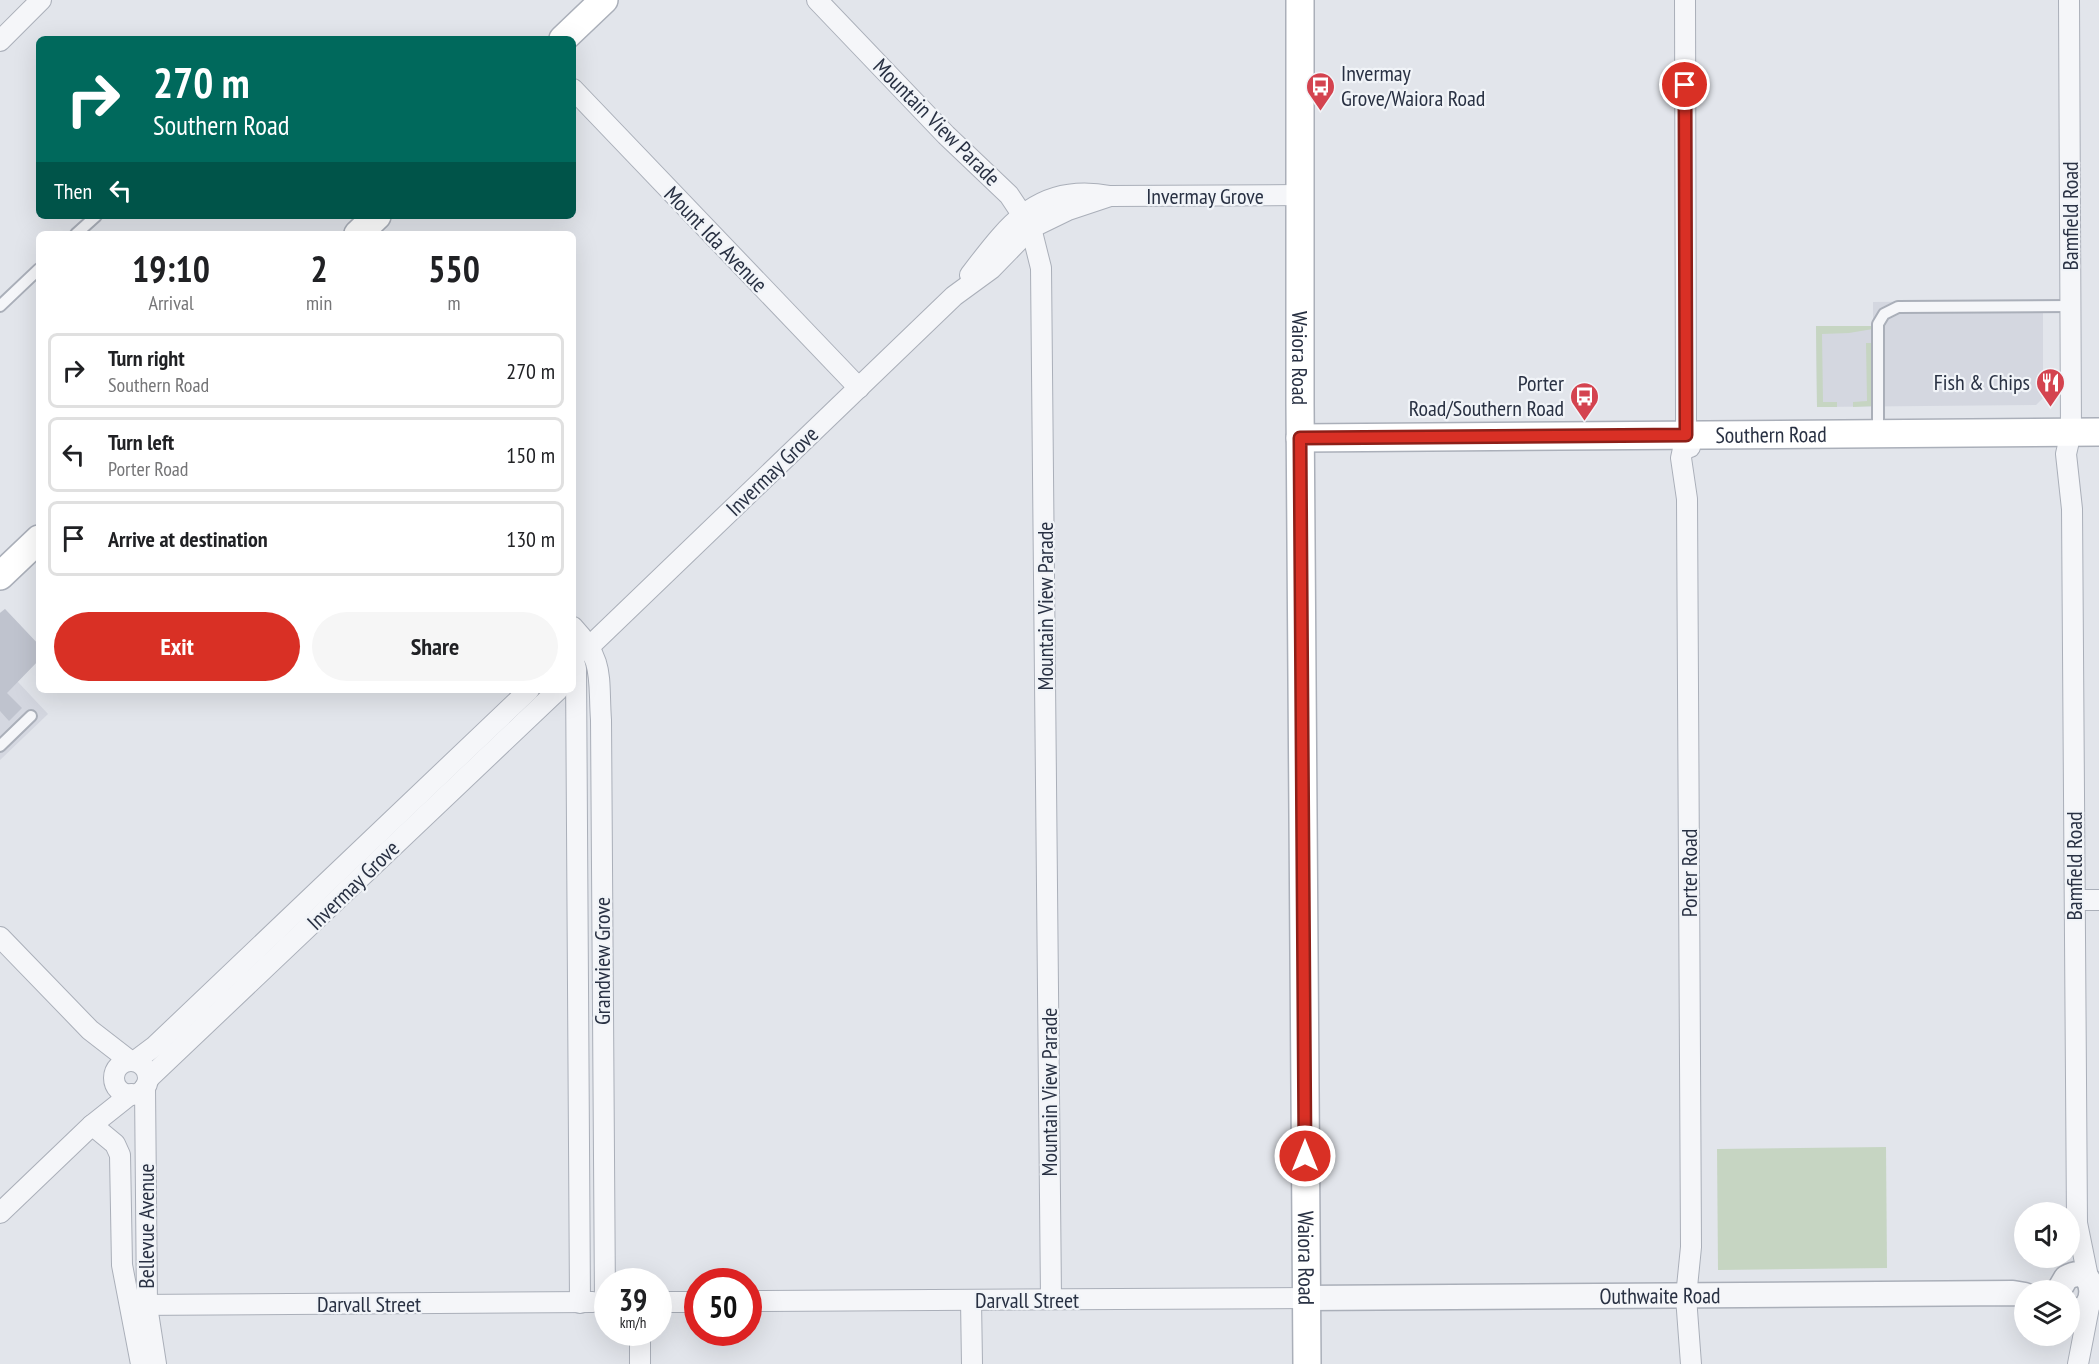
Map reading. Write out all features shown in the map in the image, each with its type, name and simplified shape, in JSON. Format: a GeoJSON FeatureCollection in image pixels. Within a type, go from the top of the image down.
{"type":"FeatureCollection","features":[{"type":"Feature","properties":{"kind":"main road"},"geometry":{"type":"LineString","coordinates":[[566,36],[604,0]]}},
{"type":"Feature","properties":{"kind":"main road","name":"Waiora Road"},"geometry":{"type":"LineString","coordinates":[[1300,0],[1300,438],[1307,1364]]}},
{"type":"Feature","properties":{"kind":"main road"},"geometry":{"type":"LineString","coordinates":[[361,231],[374,219]]}},
{"type":"Feature","properties":{"kind":"main road","name":"Southern Road"},"geometry":{"type":"LineString","coordinates":[[1300,438],[2099,432]]}},
{"type":"Feature","properties":{"kind":"main road"},"geometry":{"type":"LineString","coordinates":[[0,576],[36,541]]}},
{"type":"Feature","properties":{"kind":"street"},"geometry":{"type":"LineString","coordinates":[[0,41],[41,0]]}},
{"type":"Feature","properties":{"kind":"street","name":"Mountain View Parade"},"geometry":{"type":"LineString","coordinates":[[818,0],[946,135],[1009,195],[1027,221],[1037,247],[1042,286],[1051,1299]]}},
{"type":"Feature","properties":{"kind":"street","name":"Porter Road"},"geometry":{"type":"LineString","coordinates":[[1685,0],[1686,435],[1681,458],[1687,499],[1691,1297],[1686,1322],[1691,1358]]}},
{"type":"Feature","properties":{"kind":"street","name":"Bamfield Road"},"geometry":{"type":"LineString","coordinates":[[2069,0],[2071,432],[2066,454],[2072,509],[2077,1223],[2081,1294],[2078,1361]]}},
{"type":"Feature","properties":{"kind":"street","name":"Mount Ida Avenue"},"geometry":{"type":"LineString","coordinates":[[576,92],[859,388]]}},
{"type":"Feature","properties":{"kind":"street","name":"Invermay Grove"},"geometry":{"type":"LineString","coordinates":[[576,662],[954,296],[991,269],[1027,221],[1050,198],[1069,193],[1086,192],[1110,196],[1300,195]]}},
{"type":"Feature","properties":{"kind":"street","name":"Grandview Grove"},"geometry":{"type":"LineString","coordinates":[[576,630],[590,646],[598,671],[601,720],[606,1268]]}},
{"type":"Feature","properties":{"kind":"street","name":"Invermay Grove"},"geometry":{"type":"LineString","coordinates":[[0,1213],[92,1125],[171,1030],[526,693]]}},
{"type":"Feature","properties":{"kind":"street","name":"Invermay Grove"},"geometry":{"type":"LineString","coordinates":[[131,1077],[555,693]]}},
{"type":"Feature","properties":{"kind":"street","name":"Grandview Grove"},"geometry":{"type":"LineString","coordinates":[[574,693],[580,1303]]}},
{"type":"Feature","properties":{"kind":"street"},"geometry":{"type":"LineString","coordinates":[[2074,900],[2099,900]]}},
{"type":"Feature","properties":{"kind":"street","name":"Bellevue Avenue"},"geometry":{"type":"LineString","coordinates":[[0,937],[90,1030],[131,1077],[141,1364]]}},
{"type":"Feature","properties":{"kind":"street","name":"Bellevue Avenue"},"geometry":{"type":"LineString","coordinates":[[92,1125],[115,1144],[120,1155],[122,1265],[139,1305],[156,1364]]}},
{"type":"Feature","properties":{"kind":"street","name":"Outhwaite Road"},"geometry":{"type":"LineString","coordinates":[[1306,1298],[1691,1297],[2014,1292]]}},
{"type":"Feature","properties":{"kind":"street","name":"Darvall Street"},"geometry":{"type":"LineString","coordinates":[[762,1301],[1306,1298]]}},
{"type":"Feature","properties":{"kind":"street"},"geometry":{"type":"LineString","coordinates":[[971,1300],[972,1364]]}},
{"type":"Feature","properties":{"kind":"street","name":"Darvall Street"},"geometry":{"type":"LineString","coordinates":[[139,1305],[594,1302]]}},
{"type":"Feature","properties":{"kind":"street"},"geometry":{"type":"LineString","coordinates":[[640,1346],[640,1364]]}},
{"type":"Feature","properties":{"kind":"lane"},"geometry":{"type":"LineString","coordinates":[[79,231],[93,219]]}},
{"type":"Feature","properties":{"kind":"lane"},"geometry":{"type":"LineString","coordinates":[[0,306],[36,272]]}},
{"type":"Feature","properties":{"kind":"lane"},"geometry":{"type":"LineString","coordinates":[[1878,434],[1878,324],[1884,314],[1898,307],[2071,306]]}},
{"type":"Feature","properties":{"kind":"lane"},"geometry":{"type":"LineString","coordinates":[[0,746],[31,716]]}},
{"type":"Feature","properties":{"kind":"shaded area"},"geometry":{"type":"Polygon","coordinates":[[[2043,300],[2043,398],[2036,405],[1817,407],[1816,326],[1873,326],[1873,302],[2043,300]]]}},
{"type":"Feature","properties":{"kind":"shaded area"},"geometry":{"type":"Polygon","coordinates":[[[5,609],[36,642],[36,663],[17,681],[48,714],[0,760],[0,613],[5,609]]]}},
{"type":"Feature","properties":{"kind":"green space"},"geometry":{"type":"Polygon","coordinates":[[[1816,326],[1873,326],[1873,329],[1849,333],[1822,334],[1823,402],[1837,402],[1837,407],[1817,407],[1816,326]]]}},
{"type":"Feature","properties":{"kind":"green space"},"geometry":{"type":"Polygon","coordinates":[[[1866,343],[1873,343],[1874,406],[1853,407],[1853,402],[1867,401],[1866,343]]]}},
{"type":"Feature","properties":{"kind":"green space"},"geometry":{"type":"Polygon","coordinates":[[[1886,1147],[1887,1268],[1718,1270],[1717,1149],[1886,1147]]]}},
{"type":"Feature","properties":{"kind":"building"},"geometry":{"type":"Polygon","coordinates":[[[5,609],[36,642],[36,663],[7,693],[22,708],[9,721],[0,711],[0,613],[5,609]]]}},
{"type":"Feature","properties":{"kind":"place","name":"Invermay Grove/Waiora Road"},"geometry":{"type":"Point","coordinates":[1320,112]}},
{"type":"Feature","properties":{"kind":"place","name":"Fish & Chips"},"geometry":{"type":"Point","coordinates":[2051,408]}},
{"type":"Feature","properties":{"kind":"place","name":"Porter Road/Southern Road"},"geometry":{"type":"Point","coordinates":[1585,422]}},
{"type":"Feature","properties":{"kind":"route"},"geometry":{"type":"LineString","coordinates":[[1305,1156],[1300,438],[1686,435],[1685,85]]}}]}
